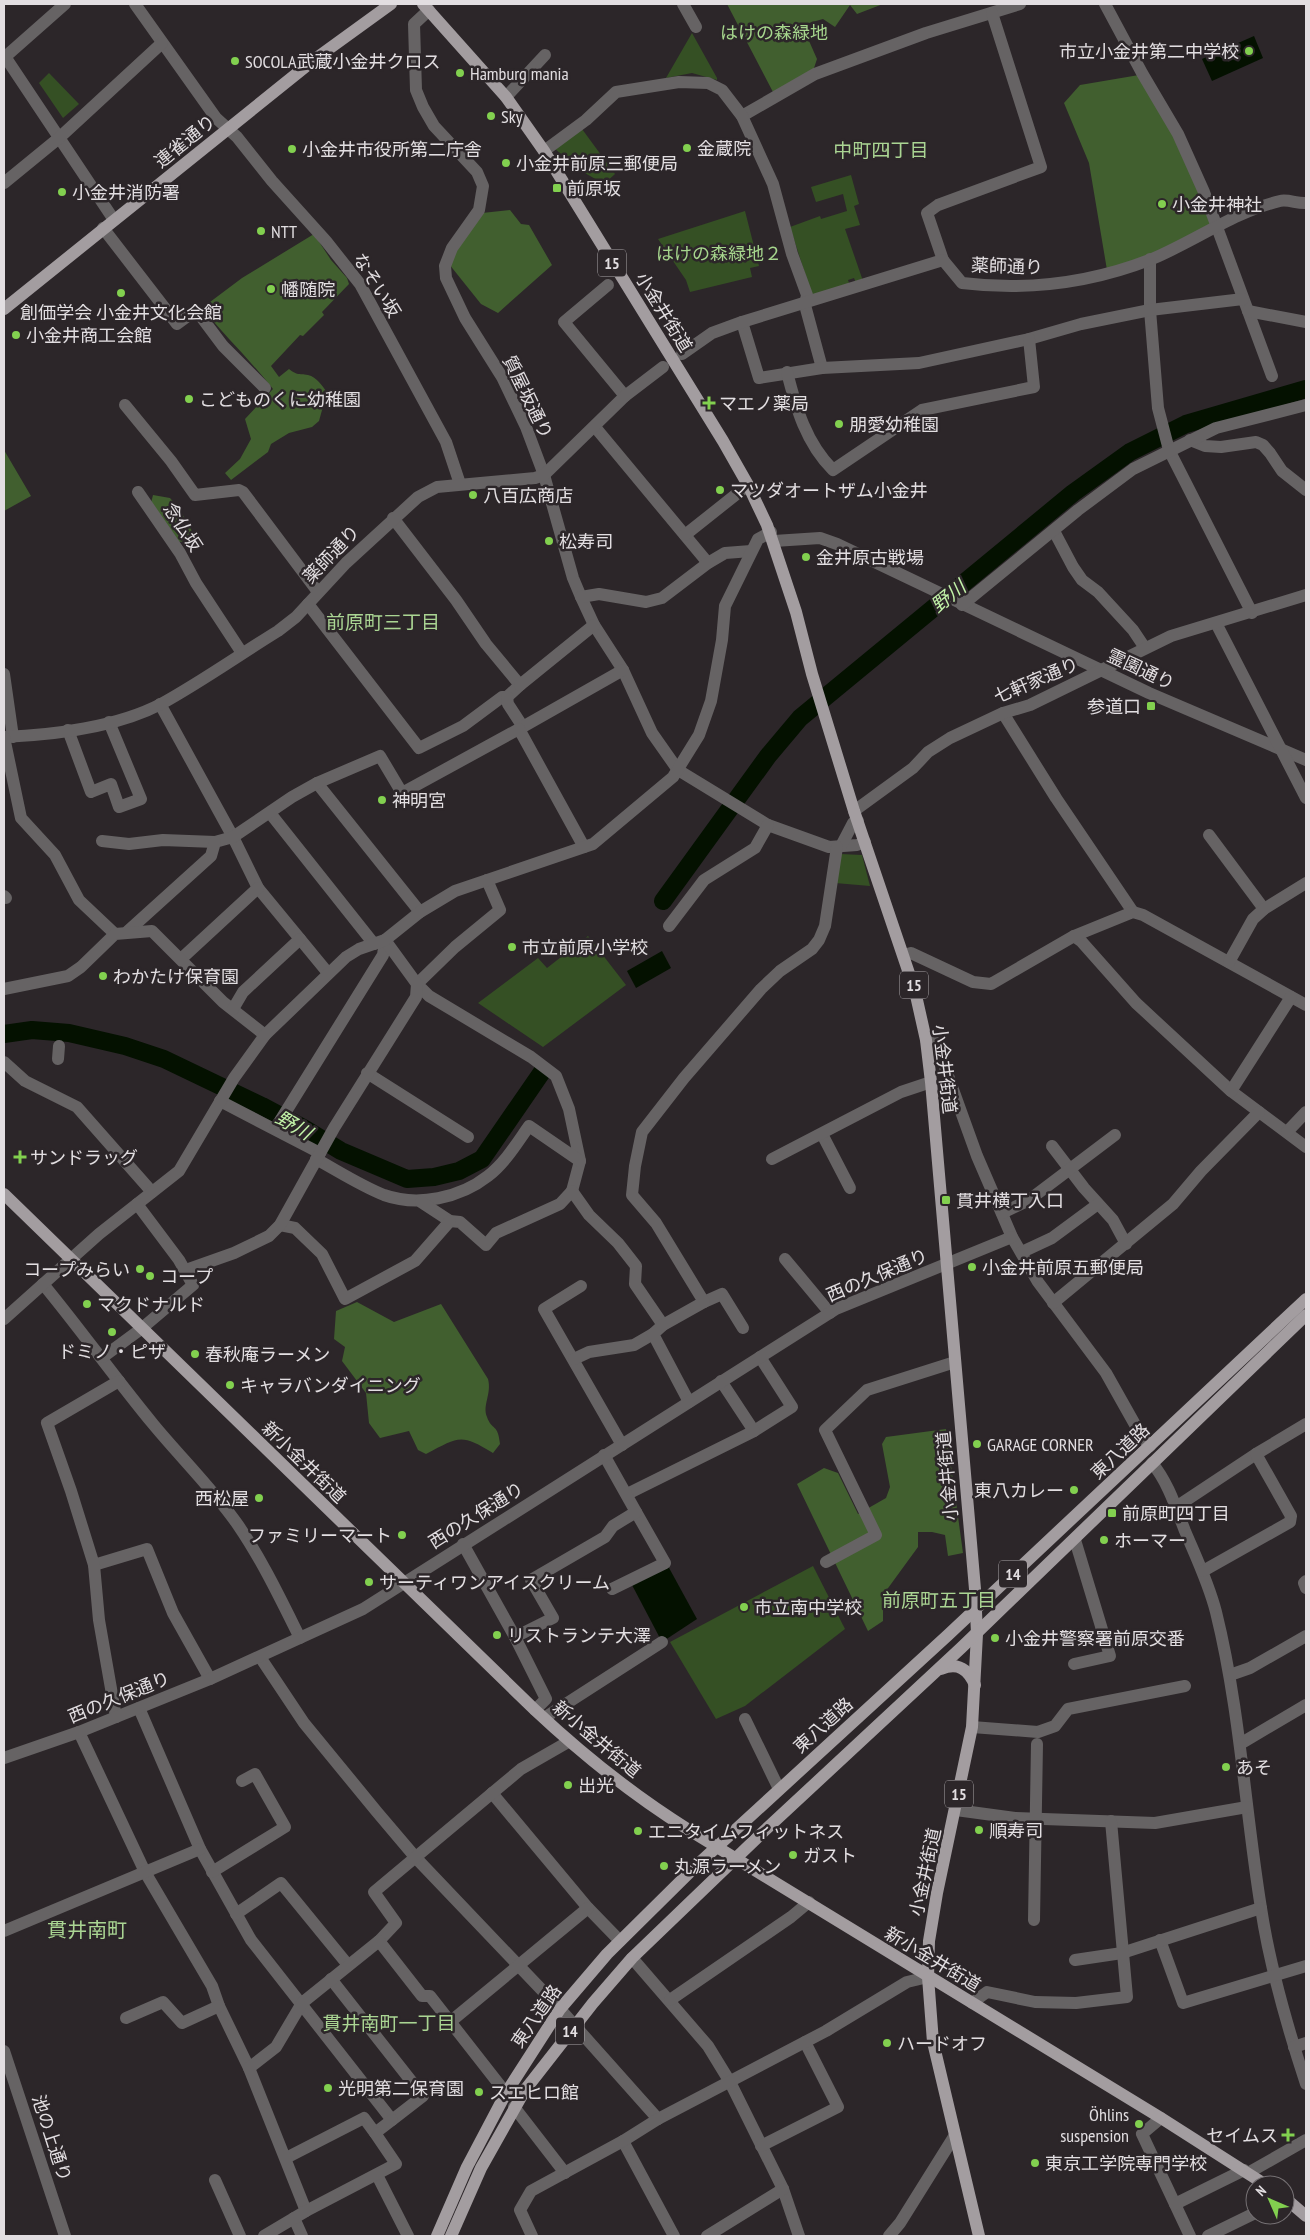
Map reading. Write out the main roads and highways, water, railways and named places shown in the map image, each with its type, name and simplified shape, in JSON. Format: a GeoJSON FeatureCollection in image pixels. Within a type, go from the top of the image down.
{"type":"FeatureCollection","features":[{"type":"Feature","properties":{"kind":"main road","name":"連雀通り"},"geometry":{"type":"LineString","coordinates":[[4,309],[315,59],[391,4]]}},
{"type":"Feature","properties":{"kind":"main road","name":"小金井街道"},"geometry":{"type":"LineString","coordinates":[[426,7],[506,97],[544,151],[665,345],[748,485],[772,537],[856,816],[904,955],[926,1040],[948,1264],[977,1634],[976,1685],[972,1727],[929,1941],[928,1977],[933,2042],[980,2236]]}},
{"type":"Feature","properties":{"kind":"main road","name":"新小金井街道"},"geometry":{"type":"LineString","coordinates":[[4,1194],[568,1742],[642,1799],[735,1859],[809,1902],[1251,2175]]}},
{"type":"Feature","properties":{"kind":"main road","name":"東八道路"},"geometry":{"type":"LineString","coordinates":[[437,2236],[467,2167],[506,2093],[560,2009],[620,1941],[717,1846],[975,1609],[1306,1299]]}},
{"type":"Feature","properties":{"kind":"main road","name":"東八道路"},"geometry":{"type":"LineString","coordinates":[[451,2236],[480,2168],[514,2107],[574,2026],[632,1958],[735,1859],[977,1634],[1306,1315]]}},
{"type":"Feature","properties":{"kind":"main road"},"geometry":{"type":"LineString","coordinates":[[937,1671],[950,1666],[962,1667],[972,1676],[976,1685]]}},
{"type":"Feature","properties":{"kind":"main road"},"geometry":{"type":"LineString","coordinates":[[1295,2207],[1306,2216]]}},
{"type":"Feature","properties":{"kind":"waterway","name":"野川"},"geometry":{"type":"LineString","coordinates":[[663,901],[768,756],[800,718],[1073,493],[1130,452],[1186,424],[1306,389]]}},
{"type":"Feature","properties":{"kind":"waterway","name":"野川"},"geometry":{"type":"LineString","coordinates":[[4,1034],[32,1030],[69,1033],[125,1046],[164,1059],[262,1106],[341,1151],[407,1179],[434,1177],[459,1171],[482,1159],[542,1072]]}},
{"type":"Feature","properties":{"kind":"place","name":"市立小金井第二中学校"},"geometry":{"type":"Point","coordinates":[1249,51]}},
{"type":"Feature","properties":{"kind":"place","name":"SOCOLA武蔵小金井クロス"},"geometry":{"type":"Point","coordinates":[235,61]}},
{"type":"Feature","properties":{"kind":"place","name":"Hamburg mania"},"geometry":{"type":"Point","coordinates":[460,73]}},
{"type":"Feature","properties":{"kind":"place","name":"Sky"},"geometry":{"type":"Point","coordinates":[491,116]}},
{"type":"Feature","properties":{"kind":"place","name":"金蔵院"},"geometry":{"type":"Point","coordinates":[687,148]}},
{"type":"Feature","properties":{"kind":"place","name":"小金井市役所第二庁舎"},"geometry":{"type":"Point","coordinates":[292,149]}},
{"type":"Feature","properties":{"kind":"place","name":"小金井前原三郵便局"},"geometry":{"type":"Point","coordinates":[506,163]}},
{"type":"Feature","properties":{"kind":"place","name":"前原坂"},"geometry":{"type":"Point","coordinates":[557,188]}},
{"type":"Feature","properties":{"kind":"place","name":"小金井消防署"},"geometry":{"type":"Point","coordinates":[62,192]}},
{"type":"Feature","properties":{"kind":"place","name":"小金井神社"},"geometry":{"type":"Point","coordinates":[1162,204]}},
{"type":"Feature","properties":{"kind":"place","name":"NTT"},"geometry":{"type":"Point","coordinates":[261,231]}},
{"type":"Feature","properties":{"kind":"place","name":"幡随院"},"geometry":{"type":"Point","coordinates":[271,289]}},
{"type":"Feature","properties":{"kind":"place","name":"創価学会 小金井文化会館"},"geometry":{"type":"Point","coordinates":[121,293]}},
{"type":"Feature","properties":{"kind":"place","name":"小金井商工会館"},"geometry":{"type":"Point","coordinates":[16,335]}},
{"type":"Feature","properties":{"kind":"place","name":"こどものくに幼稚園"},"geometry":{"type":"Point","coordinates":[189,399]}},
{"type":"Feature","properties":{"kind":"place","name":"マエノ薬局"},"geometry":{"type":"Point","coordinates":[709,403]}},
{"type":"Feature","properties":{"kind":"place","name":"朋愛幼稚園"},"geometry":{"type":"Point","coordinates":[839,424]}},
{"type":"Feature","properties":{"kind":"place","name":"マツダオートザム小金井"},"geometry":{"type":"Point","coordinates":[720,490]}},
{"type":"Feature","properties":{"kind":"place","name":"八百広商店"},"geometry":{"type":"Point","coordinates":[473,495]}},
{"type":"Feature","properties":{"kind":"place","name":"松寿司"},"geometry":{"type":"Point","coordinates":[549,541]}},
{"type":"Feature","properties":{"kind":"place","name":"金井原古戦場"},"geometry":{"type":"Point","coordinates":[806,557]}},
{"type":"Feature","properties":{"kind":"place","name":"参道口"},"geometry":{"type":"Point","coordinates":[1151,706]}},
{"type":"Feature","properties":{"kind":"place","name":"神明宮"},"geometry":{"type":"Point","coordinates":[382,800]}},
{"type":"Feature","properties":{"kind":"place","name":"市立前原小学校"},"geometry":{"type":"Point","coordinates":[512,947]}},
{"type":"Feature","properties":{"kind":"place","name":"わかたけ保育園"},"geometry":{"type":"Point","coordinates":[103,976]}},
{"type":"Feature","properties":{"kind":"place","name":"サンドラッグ"},"geometry":{"type":"Point","coordinates":[20,1157]}},
{"type":"Feature","properties":{"kind":"place","name":"貫井横丁入口"},"geometry":{"type":"Point","coordinates":[946,1200]}},
{"type":"Feature","properties":{"kind":"place","name":"小金井前原五郵便局"},"geometry":{"type":"Point","coordinates":[972,1267]}},
{"type":"Feature","properties":{"kind":"place","name":"コープみらい"},"geometry":{"type":"Point","coordinates":[140,1269]}},
{"type":"Feature","properties":{"kind":"place","name":"コープ"},"geometry":{"type":"Point","coordinates":[150,1276]}},
{"type":"Feature","properties":{"kind":"place","name":"マクドナルド"},"geometry":{"type":"Point","coordinates":[87,1304]}},
{"type":"Feature","properties":{"kind":"place","name":"ドミノ・ピザ"},"geometry":{"type":"Point","coordinates":[112,1332]}},
{"type":"Feature","properties":{"kind":"place","name":"春秋庵ラーメン"},"geometry":{"type":"Point","coordinates":[195,1354]}},
{"type":"Feature","properties":{"kind":"place","name":"キャラバンダイニング"},"geometry":{"type":"Point","coordinates":[230,1385]}},
{"type":"Feature","properties":{"kind":"place","name":"GARAGE CORNER"},"geometry":{"type":"Point","coordinates":[977,1444]}},
{"type":"Feature","properties":{"kind":"place","name":"東八カレー"},"geometry":{"type":"Point","coordinates":[1074,1490]}},
{"type":"Feature","properties":{"kind":"place","name":"西松屋"},"geometry":{"type":"Point","coordinates":[259,1498]}},
{"type":"Feature","properties":{"kind":"place","name":"前原町四丁目"},"geometry":{"type":"Point","coordinates":[1112,1513]}},
{"type":"Feature","properties":{"kind":"place","name":"ファミリーマート"},"geometry":{"type":"Point","coordinates":[402,1535]}},
{"type":"Feature","properties":{"kind":"place","name":"ホーマー"},"geometry":{"type":"Point","coordinates":[1104,1540]}},
{"type":"Feature","properties":{"kind":"place","name":"サーティワンアイスクリーム"},"geometry":{"type":"Point","coordinates":[369,1582]}},
{"type":"Feature","properties":{"kind":"place","name":"市立南中学校"},"geometry":{"type":"Point","coordinates":[744,1607]}},
{"type":"Feature","properties":{"kind":"place","name":"リストランテ大澤"},"geometry":{"type":"Point","coordinates":[497,1635]}},
{"type":"Feature","properties":{"kind":"place","name":"小金井警察署前原交番"},"geometry":{"type":"Point","coordinates":[995,1638]}},
{"type":"Feature","properties":{"kind":"place","name":"あそ"},"geometry":{"type":"Point","coordinates":[1226,1767]}},
{"type":"Feature","properties":{"kind":"place","name":"出光"},"geometry":{"type":"Point","coordinates":[568,1785]}},
{"type":"Feature","properties":{"kind":"place","name":"順寿司"},"geometry":{"type":"Point","coordinates":[979,1830]}},
{"type":"Feature","properties":{"kind":"place","name":"エニタイムフィットネス"},"geometry":{"type":"Point","coordinates":[638,1831]}},
{"type":"Feature","properties":{"kind":"place","name":"ガスト"},"geometry":{"type":"Point","coordinates":[793,1855]}},
{"type":"Feature","properties":{"kind":"place","name":"丸源ラーメン"},"geometry":{"type":"Point","coordinates":[664,1866]}},
{"type":"Feature","properties":{"kind":"place","name":"ハードオフ"},"geometry":{"type":"Point","coordinates":[887,2043]}},
{"type":"Feature","properties":{"kind":"place","name":"光明第二保育園"},"geometry":{"type":"Point","coordinates":[328,2088]}},
{"type":"Feature","properties":{"kind":"place","name":"スエヒロ館"},"geometry":{"type":"Point","coordinates":[479,2092]}},
{"type":"Feature","properties":{"kind":"place","name":"Öhlins suspension"},"geometry":{"type":"Point","coordinates":[1139,2124]}},
{"type":"Feature","properties":{"kind":"place","name":"セイムス"},"geometry":{"type":"Point","coordinates":[1288,2135]}},
{"type":"Feature","properties":{"kind":"place","name":"東京工学院専門学校"},"geometry":{"type":"Point","coordinates":[1035,2163]}},
{"type":"Feature","properties":{"kind":"district","name":"中町四丁目"},"geometry":{"type":"Point","coordinates":[881,150]}},
{"type":"Feature","properties":{"kind":"district","name":"前原町三丁目"},"geometry":{"type":"Point","coordinates":[383,622]}},
{"type":"Feature","properties":{"kind":"district","name":"前原町五丁目"},"geometry":{"type":"Point","coordinates":[939,1600]}},
{"type":"Feature","properties":{"kind":"district","name":"貫井南町"},"geometry":{"type":"Point","coordinates":[87,1930]}},
{"type":"Feature","properties":{"kind":"district","name":"貫井南町一丁目"},"geometry":{"type":"Point","coordinates":[389,2023]}},
{"type":"Feature","properties":{"kind":"park label","name":"はけの森緑地"},"geometry":{"type":"Point","coordinates":[774,32]}},
{"type":"Feature","properties":{"kind":"park label","name":"はけの森緑地２"},"geometry":{"type":"Point","coordinates":[719,253]}}]}
